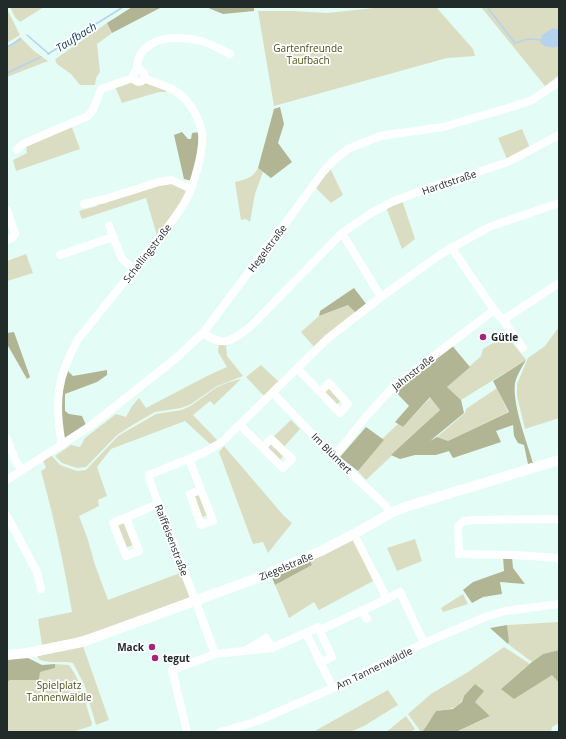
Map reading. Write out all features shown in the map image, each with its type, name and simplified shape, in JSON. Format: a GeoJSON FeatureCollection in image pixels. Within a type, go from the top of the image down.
{"type":"FeatureCollection","features":[{"type":"Feature","properties":{"kind":"main road","name":"Ziegelstraße"},"geometry":{"type":"LineString","coordinates":[[7,655],[27,653],[82,642],[260,577],[314,554],[391,513],[441,495],[559,460]]}},
{"type":"Feature","properties":{"kind":"street"},"geometry":{"type":"LineString","coordinates":[[133,78],[134,72],[137,70],[140,55],[151,44],[166,39],[184,38],[202,41],[230,54]]}},
{"type":"Feature","properties":{"kind":"street","name":"Schellingstraße"},"geometry":{"type":"LineString","coordinates":[[137,70],[143,72],[144,78]]}},
{"type":"Feature","properties":{"kind":"street","name":"Schellingstraße"},"geometry":{"type":"LineString","coordinates":[[17,149],[25,143],[88,116],[93,110],[101,89],[133,78],[140,82],[144,78]]}},
{"type":"Feature","properties":{"kind":"street","name":"Schellingstraße"},"geometry":{"type":"LineString","coordinates":[[62,445],[58,427],[58,408],[60,385],[65,365],[78,339],[163,234],[183,204],[191,189],[200,154],[202,133],[194,111],[184,98],[172,88],[144,78]]}},
{"type":"Feature","properties":{"kind":"street","name":"Hegelstraße"},"geometry":{"type":"LineString","coordinates":[[7,480],[93,424],[175,359],[203,333],[323,172],[334,160],[348,149],[380,136],[450,125],[516,106],[532,100],[559,82]]}},
{"type":"Feature","properties":{"kind":"street","name":"Hardtstraße"},"geometry":{"type":"LineString","coordinates":[[203,333],[212,340],[219,342],[230,340],[241,335],[342,233],[371,213],[392,202],[508,162],[559,135]]}},
{"type":"Feature","properties":{"kind":"street"},"geometry":{"type":"LineString","coordinates":[[84,204],[159,182],[172,180],[191,189]]}},
{"type":"Feature","properties":{"kind":"street"},"geometry":{"type":"LineString","coordinates":[[201,490],[189,459],[222,442],[320,345],[381,297],[451,247],[489,226],[559,203]]}},
{"type":"Feature","properties":{"kind":"street"},"geometry":{"type":"LineString","coordinates":[[7,210],[15,234],[12,238],[7,240]]}},
{"type":"Feature","properties":{"kind":"street"},"geometry":{"type":"LineString","coordinates":[[109,226],[122,260],[134,269]]}},
{"type":"Feature","properties":{"kind":"street"},"geometry":{"type":"LineString","coordinates":[[342,233],[381,297]]}},
{"type":"Feature","properties":{"kind":"street"},"geometry":{"type":"LineString","coordinates":[[60,255],[113,237]]}},
{"type":"Feature","properties":{"kind":"street"},"geometry":{"type":"LineString","coordinates":[[451,247],[494,310],[523,348]]}},
{"type":"Feature","properties":{"kind":"street"},"geometry":{"type":"LineString","coordinates":[[503,320],[559,284]]}},
{"type":"Feature","properties":{"kind":"street","name":"Jahnstraße"},"geometry":{"type":"LineString","coordinates":[[334,457],[364,419],[392,388],[494,310]]}},
{"type":"Feature","properties":{"kind":"street"},"geometry":{"type":"LineString","coordinates":[[296,368],[320,392]]}},
{"type":"Feature","properties":{"kind":"street","name":"Im Blümert"},"geometry":{"type":"LineString","coordinates":[[273,393],[334,457],[385,505],[391,513]]}},
{"type":"Feature","properties":{"kind":"street"},"geometry":{"type":"LineString","coordinates":[[240,425],[262,448]]}},
{"type":"Feature","properties":{"kind":"street"},"geometry":{"type":"LineString","coordinates":[[7,439],[16,462],[22,470]]}},
{"type":"Feature","properties":{"kind":"street","name":"Raiffeisenstraße"},"geometry":{"type":"LineString","coordinates":[[189,459],[149,475],[149,478],[196,600]]}},
{"type":"Feature","properties":{"kind":"street"},"geometry":{"type":"LineString","coordinates":[[126,518],[158,504]]}},
{"type":"Feature","properties":{"kind":"street"},"geometry":{"type":"LineString","coordinates":[[7,516],[37,572],[41,589]]}},
{"type":"Feature","properties":{"kind":"street"},"geometry":{"type":"LineString","coordinates":[[559,519],[464,521],[458,526],[457,532],[459,554],[515,555],[559,558]]}},
{"type":"Feature","properties":{"kind":"street"},"geometry":{"type":"LineString","coordinates":[[354,534],[383,601]]}},
{"type":"Feature","properties":{"kind":"street"},"geometry":{"type":"LineString","coordinates":[[320,630],[400,592],[424,643]]}},
{"type":"Feature","properties":{"kind":"street"},"geometry":{"type":"LineString","coordinates":[[196,600],[215,654]]}},
{"type":"Feature","properties":{"kind":"street","name":"Am Tannenwäldle"},"geometry":{"type":"LineString","coordinates":[[220,732],[255,722],[333,688],[424,643],[488,616],[505,611],[559,604]]}},
{"type":"Feature","properties":{"kind":"street"},"geometry":{"type":"LineString","coordinates":[[362,610],[367,619]]}},
{"type":"Feature","properties":{"kind":"street"},"geometry":{"type":"LineString","coordinates":[[187,732],[172,670],[215,654],[246,650],[266,638],[272,648],[318,627],[332,657],[320,663]]}},
{"type":"Feature","properties":{"kind":"street"},"geometry":{"type":"LineString","coordinates":[[306,633],[333,688]]}},
{"type":"Feature","properties":{"kind":"green space"},"geometry":{"type":"Polygon","coordinates":[[[10,7],[44,7],[20,22],[15,17],[10,7]]]}},
{"type":"Feature","properties":{"kind":"green space"},"geometry":{"type":"Polygon","coordinates":[[[132,7],[162,7],[112,33],[107,23],[132,7]]]}},
{"type":"Feature","properties":{"kind":"green space"},"geometry":{"type":"Polygon","coordinates":[[[206,7],[254,7],[254,11],[223,14],[206,7]]]}},
{"type":"Feature","properties":{"kind":"green space","name":"Gartenfreunde Taufbach"},"geometry":{"type":"Polygon","coordinates":[[[383,7],[436,7],[473,49],[475,56],[447,58],[274,106],[258,11],[327,13],[383,7]]]}},
{"type":"Feature","properties":{"kind":"green space"},"geometry":{"type":"Polygon","coordinates":[[[481,7],[559,7],[559,29],[553,28],[556,47],[559,46],[559,75],[545,86],[481,7]]]}},
{"type":"Feature","properties":{"kind":"green space"},"geometry":{"type":"Polygon","coordinates":[[[7,9],[20,35],[7,43],[7,9]]]}},
{"type":"Feature","properties":{"kind":"green space"},"geometry":{"type":"Polygon","coordinates":[[[107,23],[112,33],[97,44],[100,72],[96,78],[95,85],[80,85],[71,74],[57,64],[55,60],[107,23]]]}},
{"type":"Feature","properties":{"kind":"green space"},"geometry":{"type":"Polygon","coordinates":[[[20,37],[34,51],[48,61],[7,77],[7,48],[20,37]]]}},
{"type":"Feature","properties":{"kind":"green space"},"geometry":{"type":"Polygon","coordinates":[[[132,80],[135,83],[141,83],[145,80],[167,88],[166,92],[159,92],[122,103],[115,86],[132,80]]]}},
{"type":"Feature","properties":{"kind":"green space"},"geometry":{"type":"Polygon","coordinates":[[[280,107],[284,124],[278,143],[292,162],[271,178],[258,168],[274,109],[280,107]]]}},
{"type":"Feature","properties":{"kind":"green space"},"geometry":{"type":"Polygon","coordinates":[[[71,125],[80,149],[16,171],[13,160],[27,153],[26,145],[71,125]]]}},
{"type":"Feature","properties":{"kind":"green space"},"geometry":{"type":"Polygon","coordinates":[[[522,129],[530,148],[507,159],[498,138],[522,129]]]}},
{"type":"Feature","properties":{"kind":"green space"},"geometry":{"type":"Polygon","coordinates":[[[182,132],[188,139],[191,139],[192,133],[200,132],[199,153],[192,181],[184,179],[174,135],[182,132]]]}},
{"type":"Feature","properties":{"kind":"green space"},"geometry":{"type":"Polygon","coordinates":[[[258,168],[263,172],[255,194],[250,222],[246,219],[241,220],[235,182],[248,178],[254,174],[258,168]]]}},
{"type":"Feature","properties":{"kind":"green space"},"geometry":{"type":"Polygon","coordinates":[[[330,168],[343,195],[331,203],[315,187],[330,168]]]}},
{"type":"Feature","properties":{"kind":"green space"},"geometry":{"type":"Polygon","coordinates":[[[172,180],[191,189],[158,239],[146,198],[82,219],[79,211],[97,206],[96,201],[172,180]]]}},
{"type":"Feature","properties":{"kind":"green space"},"geometry":{"type":"Polygon","coordinates":[[[402,200],[415,239],[402,249],[386,207],[402,200]]]}},
{"type":"Feature","properties":{"kind":"green space"},"geometry":{"type":"Polygon","coordinates":[[[26,254],[33,273],[7,281],[7,261],[26,254]]]}},
{"type":"Feature","properties":{"kind":"green space"},"geometry":{"type":"Polygon","coordinates":[[[354,288],[367,305],[357,314],[348,305],[319,316],[320,311],[354,288]]]}},
{"type":"Feature","properties":{"kind":"green space"},"geometry":{"type":"Polygon","coordinates":[[[348,305],[357,314],[315,348],[301,332],[319,316],[348,305]]]}},
{"type":"Feature","properties":{"kind":"green space"},"geometry":{"type":"Polygon","coordinates":[[[559,327],[559,418],[525,429],[517,396],[517,384],[528,358],[545,346],[559,327]]]}},
{"type":"Feature","properties":{"kind":"green space"},"geometry":{"type":"Polygon","coordinates":[[[14,332],[30,377],[27,379],[7,344],[7,333],[14,332]]]}},
{"type":"Feature","properties":{"kind":"green space"},"geometry":{"type":"Polygon","coordinates":[[[506,335],[526,360],[461,400],[447,387],[481,356],[483,349],[506,335]]]}},
{"type":"Feature","properties":{"kind":"green space"},"geometry":{"type":"Polygon","coordinates":[[[219,343],[226,343],[227,356],[243,376],[217,386],[191,404],[181,408],[155,412],[134,424],[117,435],[86,467],[77,468],[62,463],[55,456],[71,445],[80,447],[85,438],[116,414],[126,417],[132,406],[139,398],[146,408],[227,367],[218,352],[219,343]]]}},
{"type":"Feature","properties":{"kind":"green space"},"geometry":{"type":"Polygon","coordinates":[[[450,343],[470,367],[447,387],[461,400],[464,413],[430,441],[437,437],[448,441],[509,412],[493,381],[526,360],[516,380],[515,392],[518,412],[533,463],[528,464],[524,445],[518,443],[514,436],[513,425],[496,431],[501,442],[453,458],[449,451],[436,455],[415,455],[400,459],[391,455],[440,410],[430,397],[403,427],[395,422],[409,406],[392,388],[450,343]]]}},
{"type":"Feature","properties":{"kind":"green space"},"geometry":{"type":"Polygon","coordinates":[[[261,365],[280,383],[265,397],[246,377],[261,365]]]}},
{"type":"Feature","properties":{"kind":"green space"},"geometry":{"type":"Polygon","coordinates":[[[67,370],[73,376],[107,370],[107,375],[97,382],[65,394],[65,411],[69,414],[82,416],[86,425],[64,440],[60,408],[63,385],[67,370]]]}},
{"type":"Feature","properties":{"kind":"green space"},"geometry":{"type":"Polygon","coordinates":[[[241,379],[214,405],[210,401],[193,415],[218,441],[210,444],[185,421],[111,449],[97,467],[107,496],[98,500],[99,506],[79,516],[108,600],[180,573],[190,597],[107,628],[76,638],[42,645],[38,619],[72,612],[66,576],[41,471],[46,468],[43,460],[51,455],[60,465],[77,471],[86,470],[118,436],[156,414],[182,410],[192,405],[217,387],[241,379]]]}},
{"type":"Feature","properties":{"kind":"green space"},"geometry":{"type":"Polygon","coordinates":[[[329,385],[342,400],[335,406],[322,392],[329,385]]]}},
{"type":"Feature","properties":{"kind":"green space"},"geometry":{"type":"Polygon","coordinates":[[[497,388],[508,412],[448,441],[437,437],[465,413],[466,409],[497,388]]]}},
{"type":"Feature","properties":{"kind":"green space"},"geometry":{"type":"Polygon","coordinates":[[[431,397],[440,410],[366,480],[358,471],[384,440],[382,439],[398,424],[403,427],[431,397]]]}},
{"type":"Feature","properties":{"kind":"green space"},"geometry":{"type":"Polygon","coordinates":[[[291,420],[300,429],[283,448],[272,438],[291,420]]]}},
{"type":"Feature","properties":{"kind":"green space"},"geometry":{"type":"Polygon","coordinates":[[[366,427],[384,440],[358,471],[340,457],[366,427]]]}},
{"type":"Feature","properties":{"kind":"green space"},"geometry":{"type":"Polygon","coordinates":[[[271,440],[285,454],[278,462],[264,448],[271,440]]]}},
{"type":"Feature","properties":{"kind":"green space"},"geometry":{"type":"Polygon","coordinates":[[[224,446],[284,516],[292,523],[268,553],[263,542],[253,544],[219,452],[224,446]]]}},
{"type":"Feature","properties":{"kind":"green space"},"geometry":{"type":"Polygon","coordinates":[[[200,493],[208,515],[200,518],[192,496],[200,493]]]}},
{"type":"Feature","properties":{"kind":"green space"},"geometry":{"type":"Polygon","coordinates":[[[124,523],[133,545],[125,548],[117,526],[124,523]]]}},
{"type":"Feature","properties":{"kind":"green space"},"geometry":{"type":"Polygon","coordinates":[[[354,539],[373,581],[319,610],[314,602],[289,618],[275,585],[312,565],[310,560],[354,539]]]}},
{"type":"Feature","properties":{"kind":"green space"},"geometry":{"type":"Polygon","coordinates":[[[415,539],[422,561],[397,571],[387,548],[415,539]]]}},
{"type":"Feature","properties":{"kind":"green space"},"geometry":{"type":"Polygon","coordinates":[[[503,557],[512,557],[513,568],[525,584],[500,582],[502,594],[483,597],[472,603],[463,590],[473,582],[504,571],[503,557]]]}},
{"type":"Feature","properties":{"kind":"green space"},"geometry":{"type":"Polygon","coordinates":[[[310,560],[312,565],[275,585],[271,575],[310,560]]]}},
{"type":"Feature","properties":{"kind":"green space"},"geometry":{"type":"Polygon","coordinates":[[[463,594],[468,604],[443,612],[441,608],[463,594]]]}},
{"type":"Feature","properties":{"kind":"green space"},"geometry":{"type":"Polygon","coordinates":[[[559,622],[559,650],[543,654],[532,662],[508,644],[507,625],[559,622]]]}},
{"type":"Feature","properties":{"kind":"green space"},"geometry":{"type":"Polygon","coordinates":[[[507,625],[509,641],[508,644],[490,628],[507,625]]]}},
{"type":"Feature","properties":{"kind":"green space"},"geometry":{"type":"Polygon","coordinates":[[[83,646],[109,720],[96,725],[84,684],[73,663],[49,662],[38,658],[38,656],[83,646]]]}},
{"type":"Feature","properties":{"kind":"green space"},"geometry":{"type":"Polygon","coordinates":[[[504,647],[530,664],[501,689],[552,675],[559,683],[559,723],[552,727],[551,732],[457,732],[490,716],[475,702],[464,696],[462,701],[453,708],[436,711],[428,725],[421,732],[408,714],[431,694],[468,672],[504,647]]]}},
{"type":"Feature","properties":{"kind":"green space"},"geometry":{"type":"Polygon","coordinates":[[[559,650],[559,683],[552,675],[514,699],[501,689],[543,654],[559,650]]]}},
{"type":"Feature","properties":{"kind":"green space"},"geometry":{"type":"Polygon","coordinates":[[[26,657],[42,665],[55,664],[55,668],[40,672],[39,680],[10,680],[7,682],[7,659],[26,657]]]}},
{"type":"Feature","properties":{"kind":"green space","name":"Spielplatz Tannenwäldle"},"geometry":{"type":"Polygon","coordinates":[[[55,664],[69,665],[77,678],[92,723],[91,726],[72,732],[7,732],[7,682],[10,680],[39,680],[40,672],[55,668],[55,664]]]}},
{"type":"Feature","properties":{"kind":"green space"},"geometry":{"type":"Polygon","coordinates":[[[475,684],[484,691],[475,702],[490,716],[456,732],[422,732],[436,711],[453,709],[462,702],[464,696],[475,684]]]}},
{"type":"Feature","properties":{"kind":"green space"},"geometry":{"type":"Polygon","coordinates":[[[388,690],[398,705],[364,726],[350,732],[313,732],[388,690]]]}},
{"type":"Feature","properties":{"kind":"green space"},"geometry":{"type":"Polygon","coordinates":[[[406,716],[415,729],[410,732],[386,732],[406,716]]]}},
{"type":"Feature","properties":{"kind":"water"},"geometry":{"type":"Polygon","coordinates":[[[553,28],[559,29],[559,46],[544,46],[540,43],[542,35],[553,28]]]}},
{"type":"Feature","properties":{"kind":"waterway","name":"Taufbach"},"geometry":{"type":"LineString","coordinates":[[48,54],[123,7]]}},
{"type":"Feature","properties":{"kind":"waterway"},"geometry":{"type":"LineString","coordinates":[[487,7],[515,43],[528,39],[541,40]]}},
{"type":"Feature","properties":{"kind":"waterway"},"geometry":{"type":"LineString","coordinates":[[27,35],[49,54]]}},
{"type":"Feature","properties":{"kind":"waterway"},"geometry":{"type":"LineString","coordinates":[[7,47],[21,39]]}},
{"type":"Feature","properties":{"kind":"waterway","name":"Taufbach"},"geometry":{"type":"LineString","coordinates":[[7,73],[41,57]]}},
{"type":"Feature","properties":{"kind":"place","name":"Gütle"},"geometry":{"type":"Point","coordinates":[483,337]}},
{"type":"Feature","properties":{"kind":"place","name":"Mack"},"geometry":{"type":"Point","coordinates":[152,647]}},
{"type":"Feature","properties":{"kind":"place","name":"tegut"},"geometry":{"type":"Point","coordinates":[155,658]}}]}
